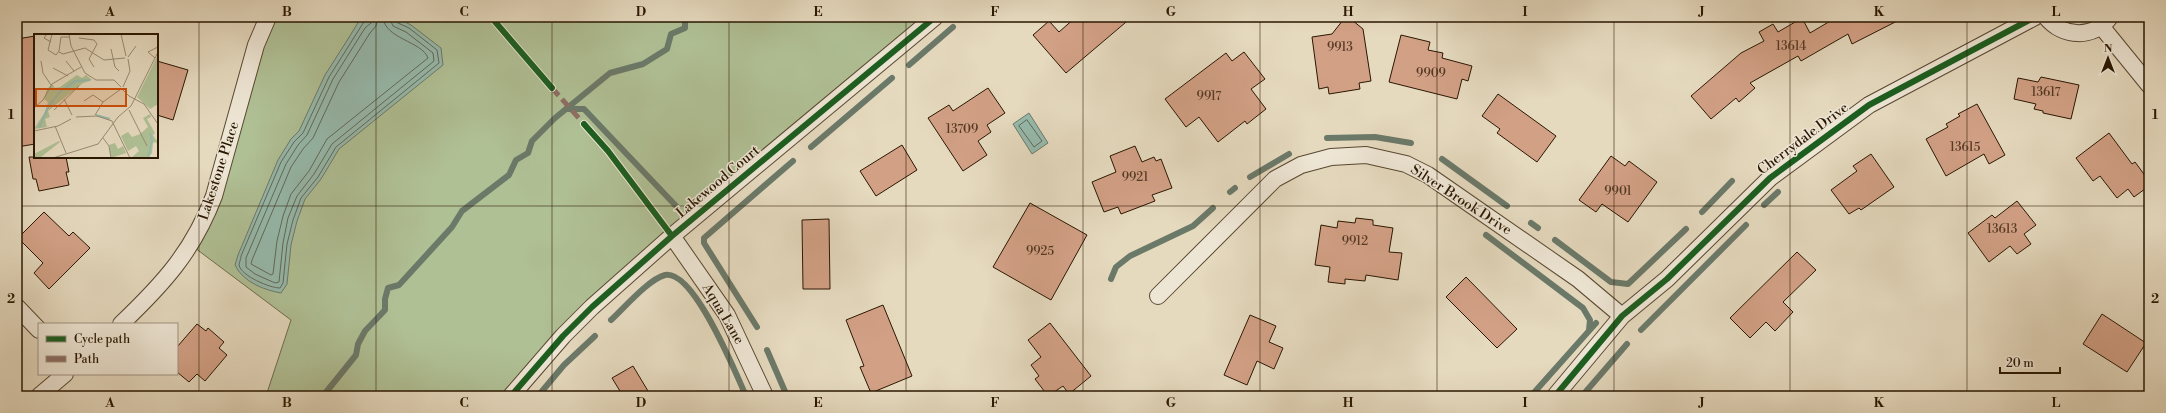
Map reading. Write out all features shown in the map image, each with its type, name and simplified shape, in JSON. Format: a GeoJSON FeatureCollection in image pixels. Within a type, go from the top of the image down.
{"type":"FeatureCollection","features":[{"type":"Feature","properties":{"kind":"street","name":"Lakestone Place"},"geometry":{"type":"LineString","coordinates":[[122,323],[156,290],[176,266],[191,245],[205,220],[214,196],[256,45],[268,17]]}},
{"type":"Feature","properties":{"kind":"street","name":"Lakewood Court"},"geometry":{"type":"LineString","coordinates":[[511,396],[563,336],[592,307],[672,236],[935,17]]}},
{"type":"Feature","properties":{"kind":"street","name":"Cherrydale Drive"},"geometry":{"type":"LineString","coordinates":[[1555,396],[1622,316],[1667,279],[1770,178],[1869,105],[2035,17]]}},
{"type":"Feature","properties":{"kind":"street"},"geometry":{"type":"LineString","coordinates":[[2046,17],[2051,23],[2062,31],[2076,34],[2089,32],[2106,22],[2149,85]]}},
{"type":"Feature","properties":{"kind":"street","name":"Silver Brook Drive"},"geometry":{"type":"LineString","coordinates":[[1158,296],[1275,178],[1301,165],[1331,157],[1366,155],[1406,164],[1428,175],[1578,279],[1622,316]]}},
{"type":"Feature","properties":{"kind":"street","name":"Aqua Lane"},"geometry":{"type":"LineString","coordinates":[[672,236],[727,315],[765,396]]}},
{"type":"Feature","properties":{"kind":"street"},"geometry":{"type":"LineString","coordinates":[[17,307],[38,329]]}},
{"type":"Feature","properties":{"kind":"street"},"geometry":{"type":"LineString","coordinates":[[40,396],[64,375]]}},
{"type":"Feature","properties":{"kind":"green space"},"geometry":{"type":"Polygon","coordinates":[[[268,17],[935,17],[672,236],[511,396],[266,396],[291,320],[191,245],[268,17]]]}},
{"type":"Feature","properties":{"kind":"water"},"geometry":{"type":"Polygon","coordinates":[[[367,17],[395,17],[411,25],[441,48],[443,65],[339,149],[321,179],[305,199],[297,221],[291,245],[287,284],[281,293],[268,290],[249,281],[243,276],[235,265],[238,255],[278,160],[291,139],[299,131],[325,75],[359,21],[367,17]]]}},
{"type":"Feature","properties":{"kind":"water"},"geometry":{"type":"Polygon","coordinates":[[[1029,113],[1048,143],[1032,154],[1013,124],[1029,113]]]}},
{"type":"Feature","properties":{"kind":"building"},"geometry":{"type":"Polygon","coordinates":[[[1076,17],[1132,17],[1066,73],[1033,35],[1049,21],[1059,32],[1076,17]]]}},
{"type":"Feature","properties":{"kind":"building"},"geometry":{"type":"Polygon","coordinates":[[[1837,17],[1905,17],[1852,44],[1848,34],[1801,61],[1798,56],[1750,83],[1755,88],[1739,102],[1736,98],[1711,119],[1691,96],[1741,53],[1764,41],[1759,32],[1773,24],[1778,32],[1802,18],[1810,33],[1837,17]]]}},
{"type":"Feature","properties":{"kind":"building"},"geometry":{"type":"Polygon","coordinates":[[[1343,20],[1352,20],[1363,29],[1371,81],[1359,83],[1360,89],[1329,94],[1328,87],[1319,89],[1312,37],[1332,34],[1343,20]]]}},
{"type":"Feature","properties":{"kind":"building"},"geometry":{"type":"Polygon","coordinates":[[[1401,35],[1430,42],[1428,50],[1443,53],[1442,58],[1472,66],[1468,81],[1462,79],[1457,99],[1389,82],[1401,35]]]}},
{"type":"Feature","properties":{"kind":"building"},"geometry":{"type":"Polygon","coordinates":[[[34,36],[34,144],[17,147],[17,39],[34,36]]]}},
{"type":"Feature","properties":{"kind":"building"},"geometry":{"type":"Polygon","coordinates":[[[1244,52],[1265,79],[1251,89],[1266,109],[1247,124],[1245,121],[1218,142],[1199,117],[1186,127],[1165,99],[1226,53],[1232,61],[1244,52]]]}},
{"type":"Feature","properties":{"kind":"building"},"geometry":{"type":"Polygon","coordinates":[[[158,61],[188,70],[173,120],[158,115],[158,61]]]}},
{"type":"Feature","properties":{"kind":"building"},"geometry":{"type":"Polygon","coordinates":[[[2041,77],[2079,85],[2071,119],[2043,113],[2043,111],[2034,109],[2036,104],[2014,99],[2018,78],[2038,82],[2041,77]]]}},
{"type":"Feature","properties":{"kind":"building"},"geometry":{"type":"Polygon","coordinates":[[[988,88],[1005,113],[987,125],[991,132],[978,141],[987,155],[963,171],[928,118],[949,105],[953,111],[988,88]]]}},
{"type":"Feature","properties":{"kind":"building"},"geometry":{"type":"Polygon","coordinates":[[[1498,94],[1556,136],[1537,162],[1497,133],[1500,129],[1482,116],[1498,94]]]}},
{"type":"Feature","properties":{"kind":"building"},"geometry":{"type":"Polygon","coordinates":[[[1977,104],[2005,155],[1989,164],[1984,154],[1946,176],[1926,139],[1948,127],[1946,124],[1960,116],[1958,114],[1977,104]]]}},
{"type":"Feature","properties":{"kind":"building"},"geometry":{"type":"Polygon","coordinates":[[[2109,133],[2132,164],[2135,162],[2149,181],[2149,186],[2134,197],[2128,189],[2117,198],[2100,176],[2093,181],[2076,158],[2109,133]]]}},
{"type":"Feature","properties":{"kind":"building"},"geometry":{"type":"Polygon","coordinates":[[[902,145],[917,170],[876,196],[860,171],[902,145]]]}},
{"type":"Feature","properties":{"kind":"building"},"geometry":{"type":"Polygon","coordinates":[[[1135,146],[1142,162],[1154,157],[1156,161],[1161,159],[1172,188],[1152,195],[1155,201],[1121,214],[1118,207],[1104,212],[1092,182],[1116,172],[1110,156],[1135,146]]]}},
{"type":"Feature","properties":{"kind":"building"},"geometry":{"type":"Polygon","coordinates":[[[1871,154],[1894,187],[1861,210],[1859,208],[1849,214],[1831,190],[1857,171],[1853,166],[1871,154]]]}},
{"type":"Feature","properties":{"kind":"building"},"geometry":{"type":"Polygon","coordinates":[[[1611,156],[1625,166],[1629,161],[1657,182],[1628,222],[1602,204],[1596,212],[1579,200],[1611,156]]]}},
{"type":"Feature","properties":{"kind":"building"},"geometry":{"type":"Polygon","coordinates":[[[29,157],[66,158],[69,172],[66,172],[69,185],[39,191],[36,179],[33,179],[29,157]]]}},
{"type":"Feature","properties":{"kind":"building"},"geometry":{"type":"Polygon","coordinates":[[[2017,201],[2036,225],[2024,234],[2031,244],[2017,254],[2010,246],[1989,262],[1968,233],[1992,215],[1995,218],[2017,201]]]}},
{"type":"Feature","properties":{"kind":"building"},"geometry":{"type":"Polygon","coordinates":[[[1030,203],[1087,235],[1051,300],[993,267],[1030,203]]]}},
{"type":"Feature","properties":{"kind":"building"},"geometry":{"type":"Polygon","coordinates":[[[44,212],[69,236],[73,232],[90,248],[49,289],[34,273],[43,263],[18,238],[44,212]]]}},
{"type":"Feature","properties":{"kind":"building"},"geometry":{"type":"Polygon","coordinates":[[[1356,218],[1373,220],[1373,225],[1393,228],[1389,252],[1402,253],[1398,280],[1366,275],[1365,281],[1345,279],[1345,284],[1328,282],[1330,267],[1315,265],[1321,225],[1337,228],[1338,221],[1355,223],[1356,218]]]}},
{"type":"Feature","properties":{"kind":"building"},"geometry":{"type":"Polygon","coordinates":[[[829,219],[830,289],[803,289],[802,220],[829,219]]]}},
{"type":"Feature","properties":{"kind":"building"},"geometry":{"type":"Polygon","coordinates":[[[1797,252],[1816,270],[1783,302],[1793,312],[1775,331],[1766,322],[1750,338],[1730,318],[1797,252]]]}},
{"type":"Feature","properties":{"kind":"building"},"geometry":{"type":"Polygon","coordinates":[[[1466,277],[1517,329],[1497,348],[1446,297],[1466,277]]]}},
{"type":"Feature","properties":{"kind":"building"},"geometry":{"type":"Polygon","coordinates":[[[883,305],[912,376],[871,393],[860,367],[864,366],[846,320],[883,305]]]}},
{"type":"Feature","properties":{"kind":"building"},"geometry":{"type":"Polygon","coordinates":[[[2102,314],[2146,343],[2127,372],[2083,344],[2102,314]]]}},
{"type":"Feature","properties":{"kind":"building"},"geometry":{"type":"Polygon","coordinates":[[[1250,315],[1276,326],[1269,342],[1283,348],[1274,369],[1257,361],[1247,385],[1224,375],[1250,315]]]}},
{"type":"Feature","properties":{"kind":"building"},"geometry":{"type":"Polygon","coordinates":[[[1050,323],[1091,376],[1069,394],[1063,386],[1048,396],[1035,379],[1039,376],[1031,365],[1041,357],[1028,340],[1050,323]]]}},
{"type":"Feature","properties":{"kind":"building"},"geometry":{"type":"Polygon","coordinates":[[[197,324],[206,331],[208,328],[224,342],[219,348],[227,355],[205,381],[197,374],[189,382],[178,373],[178,346],[197,324]]]}},
{"type":"Feature","properties":{"kind":"building"},"geometry":{"type":"Polygon","coordinates":[[[633,366],[651,396],[623,396],[612,378],[633,366]]]}},
{"type":"Feature","properties":{"kind":"waterway"},"geometry":{"type":"LineString","coordinates":[[323,396],[356,355],[358,344],[365,331],[385,310],[385,299],[388,288],[399,285],[452,227],[462,211],[509,175],[516,160],[528,153],[532,141],[555,118],[610,73],[643,64],[667,49],[671,34],[685,28],[685,17]]}},
{"type":"Feature","properties":{"kind":"waterway"},"geometry":{"type":"LineString","coordinates":[[909,65],[953,27]]}},
{"type":"Feature","properties":{"kind":"waterway"},"geometry":{"type":"LineString","coordinates":[[811,147],[892,78]]}},
{"type":"Feature","properties":{"kind":"waterway"},"geometry":{"type":"LineString","coordinates":[[566,109],[584,109],[677,207]]}},
{"type":"Feature","properties":{"kind":"waterway"},"geometry":{"type":"LineString","coordinates":[[1327,138],[1375,137],[1411,143]]}},
{"type":"Feature","properties":{"kind":"waterway"},"geometry":{"type":"LineString","coordinates":[[1250,177],[1289,154]]}},
{"type":"Feature","properties":{"kind":"waterway"},"geometry":{"type":"LineString","coordinates":[[1442,159],[1507,206]]}},
{"type":"Feature","properties":{"kind":"waterway"},"geometry":{"type":"LineString","coordinates":[[757,327],[704,243],[704,238],[793,161]]}},
{"type":"Feature","properties":{"kind":"waterway"},"geometry":{"type":"LineString","coordinates":[[1702,212],[1732,181]]}},
{"type":"Feature","properties":{"kind":"waterway"},"geometry":{"type":"LineString","coordinates":[[1230,192],[1235,188]]}},
{"type":"Feature","properties":{"kind":"waterway"},"geometry":{"type":"LineString","coordinates":[[1764,205],[1778,192]]}},
{"type":"Feature","properties":{"kind":"waterway"},"geometry":{"type":"LineString","coordinates":[[1111,279],[1116,267],[1130,256],[1193,226],[1213,208]]}},
{"type":"Feature","properties":{"kind":"waterway"},"geometry":{"type":"LineString","coordinates":[[1531,223],[1538,228]]}},
{"type":"Feature","properties":{"kind":"waterway"},"geometry":{"type":"LineString","coordinates":[[1641,330],[1746,225]]}},
{"type":"Feature","properties":{"kind":"waterway"},"geometry":{"type":"LineString","coordinates":[[1555,240],[1611,282],[1628,284],[1686,229]]}},
{"type":"Feature","properties":{"kind":"waterway"},"geometry":{"type":"LineString","coordinates":[[1486,235],[1583,308],[1590,320],[1589,330]]}},
{"type":"Feature","properties":{"kind":"waterway"},"geometry":{"type":"LineString","coordinates":[[611,320],[637,294],[652,282],[665,275],[676,278],[688,288],[701,305],[713,325],[746,396]]}},
{"type":"Feature","properties":{"kind":"waterway"},"geometry":{"type":"LineString","coordinates":[[1531,396],[1596,323]]}},
{"type":"Feature","properties":{"kind":"waterway"},"geometry":{"type":"LineString","coordinates":[[538,396],[564,365],[595,336]]}},
{"type":"Feature","properties":{"kind":"waterway"},"geometry":{"type":"LineString","coordinates":[[1582,396],[1627,344]]}},
{"type":"Feature","properties":{"kind":"waterway"},"geometry":{"type":"LineString","coordinates":[[767,350],[787,396]]}},
{"type":"Feature","properties":{"kind":"marked path"},"geometry":{"type":"LineString","coordinates":[[552,88],[584,124]]}},
{"type":"Feature","properties":{"kind":"cycle path"},"geometry":{"type":"LineString","coordinates":[[491,17],[552,88]]}},
{"type":"Feature","properties":{"kind":"cycle path"},"geometry":{"type":"LineString","coordinates":[[511,396],[563,336],[592,307],[672,236],[935,17]]}},
{"type":"Feature","properties":{"kind":"cycle path"},"geometry":{"type":"LineString","coordinates":[[1555,396],[1622,316],[1667,279],[1770,178],[1869,105],[2035,17]]}},
{"type":"Feature","properties":{"kind":"cycle path"},"geometry":{"type":"LineString","coordinates":[[584,124],[608,151],[672,236]]}}]}
